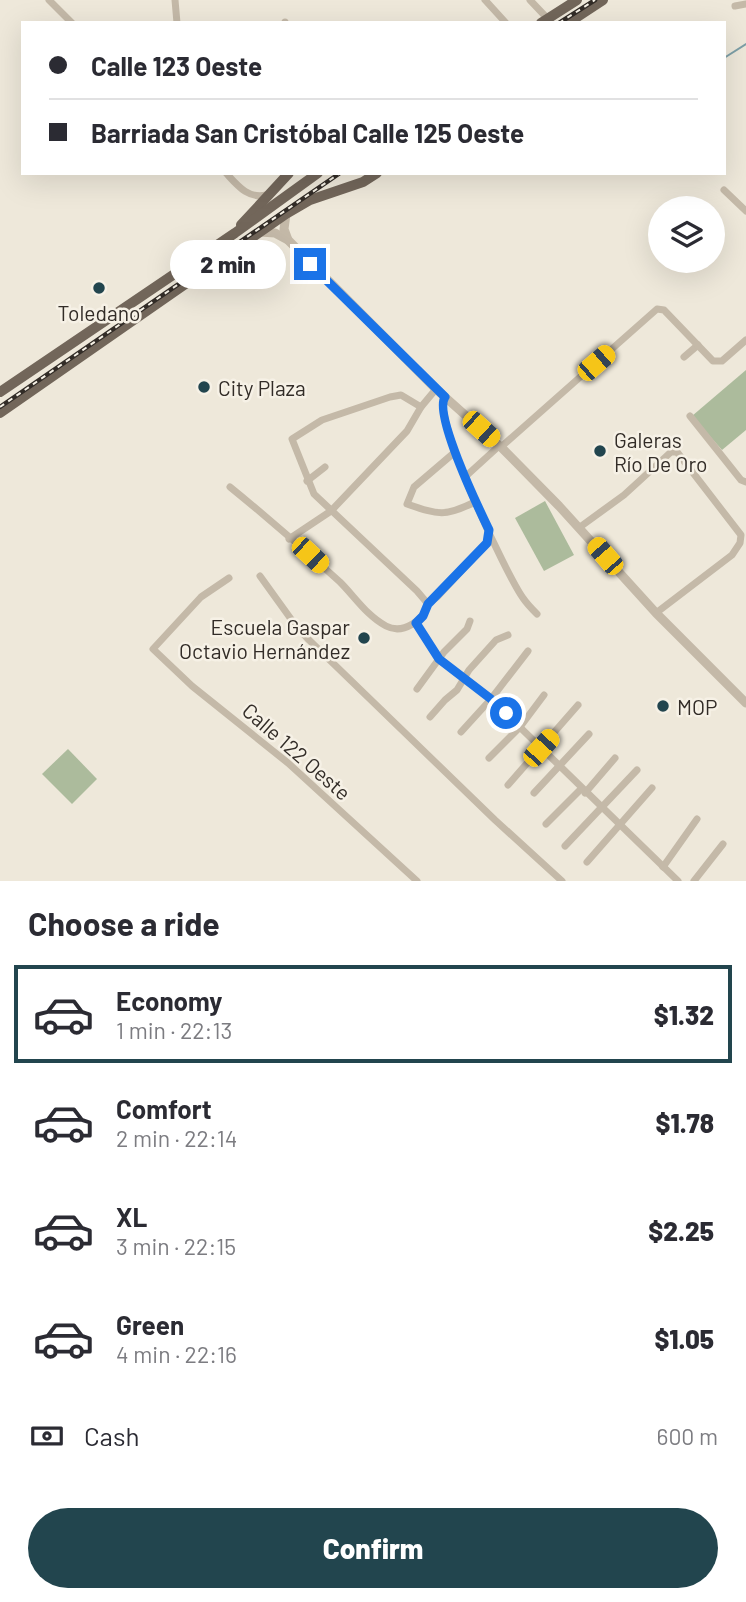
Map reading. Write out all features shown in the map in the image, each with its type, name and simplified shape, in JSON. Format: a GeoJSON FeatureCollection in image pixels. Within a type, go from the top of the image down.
{"type":"FeatureCollection","features":[{"type":"Feature","properties":{"kind":"main road"},"geometry":{"type":"LineString","coordinates":[[544,21],[578,0]]}},
{"type":"Feature","properties":{"kind":"main road"},"geometry":{"type":"LineString","coordinates":[[571,21],[603,0]]}},
{"type":"Feature","properties":{"kind":"main road"},"geometry":{"type":"LineString","coordinates":[[234,233],[287,175]]}},
{"type":"Feature","properties":{"kind":"main road"},"geometry":{"type":"LineString","coordinates":[[0,391],[316,175]]}},
{"type":"Feature","properties":{"kind":"main road"},"geometry":{"type":"LineString","coordinates":[[339,190],[364,175]]}},
{"type":"Feature","properties":{"kind":"main road"},"geometry":{"type":"LineString","coordinates":[[0,413],[286,214],[310,200],[363,182],[374,175]]}},
{"type":"Feature","properties":{"kind":"street"},"geometry":{"type":"LineString","coordinates":[[49,0],[70,21]]}},
{"type":"Feature","properties":{"kind":"street"},"geometry":{"type":"LineString","coordinates":[[176,0],[177,21]]}},
{"type":"Feature","properties":{"kind":"street"},"geometry":{"type":"LineString","coordinates":[[485,0],[504,21]]}},
{"type":"Feature","properties":{"kind":"street"},"geometry":{"type":"LineString","coordinates":[[491,0],[510,21]]}},
{"type":"Feature","properties":{"kind":"street"},"geometry":{"type":"LineString","coordinates":[[530,0],[544,21]]}},
{"type":"Feature","properties":{"kind":"street"},"geometry":{"type":"LineString","coordinates":[[735,6],[746,4]]}},
{"type":"Feature","properties":{"kind":"street"},"geometry":{"type":"LineString","coordinates":[[228,175],[246,193],[250,203],[249,214]]}},
{"type":"Feature","properties":{"kind":"street"},"geometry":{"type":"LineString","coordinates":[[724,190],[746,211]]}},
{"type":"Feature","properties":{"kind":"street"},"geometry":{"type":"LineString","coordinates":[[246,193],[266,195]]}},
{"type":"Feature","properties":{"kind":"street"},"geometry":{"type":"LineString","coordinates":[[286,214],[284,229],[288,240]]}},
{"type":"Feature","properties":{"kind":"street"},"geometry":{"type":"LineString","coordinates":[[260,232],[275,233],[288,240],[436,389],[500,447],[580,527],[656,613],[746,703]]}},
{"type":"Feature","properties":{"kind":"street"},"geometry":{"type":"LineString","coordinates":[[465,477],[657,309],[664,310],[717,363],[746,340]]}},
{"type":"Feature","properties":{"kind":"street"},"geometry":{"type":"LineString","coordinates":[[684,357],[698,345]]}},
{"type":"Feature","properties":{"kind":"street"},"geometry":{"type":"LineString","coordinates":[[290,539],[331,511],[407,431],[421,407],[436,389]]}},
{"type":"Feature","properties":{"kind":"street"},"geometry":{"type":"LineString","coordinates":[[421,407],[401,395],[390,397],[322,420],[292,439],[314,494],[428,604]]}},
{"type":"Feature","properties":{"kind":"street"},"geometry":{"type":"LineString","coordinates":[[445,397],[442,406],[455,452],[475,502],[523,598],[537,614]]}},
{"type":"Feature","properties":{"kind":"street"},"geometry":{"type":"LineString","coordinates":[[690,416],[741,480],[746,482]]}},
{"type":"Feature","properties":{"kind":"street"},"geometry":{"type":"LineString","coordinates":[[455,452],[415,487],[407,504],[431,512],[453,513],[475,502]]}},
{"type":"Feature","properties":{"kind":"street"},"geometry":{"type":"LineString","coordinates":[[580,527],[624,495],[671,452],[677,452],[741,535],[741,539],[732,555],[656,613]]}},
{"type":"Feature","properties":{"kind":"street"},"geometry":{"type":"LineString","coordinates":[[307,481],[325,467]]}},
{"type":"Feature","properties":{"kind":"street"},"geometry":{"type":"LineString","coordinates":[[230,487],[348,590],[362,607],[388,627],[397,629],[416,623],[423,616],[428,604],[487,543],[489,530]]}},
{"type":"Feature","properties":{"kind":"street"},"geometry":{"type":"LineString","coordinates":[[260,576],[309,640],[562,881]]}},
{"type":"Feature","properties":{"kind":"street","name":"Calle 122 Oeste"},"geometry":{"type":"LineString","coordinates":[[229,578],[201,597],[153,649],[192,686],[288,763],[417,881]]}},
{"type":"Feature","properties":{"kind":"street"},"geometry":{"type":"LineString","coordinates":[[417,689],[439,659],[467,629],[470,621]]}},
{"type":"Feature","properties":{"kind":"street"},"geometry":{"type":"LineString","coordinates":[[416,623],[439,659],[491,699],[678,881]]}},
{"type":"Feature","properties":{"kind":"street"},"geometry":{"type":"LineString","coordinates":[[430,717],[457,691],[496,640],[508,635]]}},
{"type":"Feature","properties":{"kind":"street"},"geometry":{"type":"LineString","coordinates":[[460,732],[491,699],[528,651]]}},
{"type":"Feature","properties":{"kind":"street"},"geometry":{"type":"LineString","coordinates":[[489,758],[520,727],[544,695]]}},
{"type":"Feature","properties":{"kind":"street"},"geometry":{"type":"LineString","coordinates":[[508,785],[578,705]]}},
{"type":"Feature","properties":{"kind":"street"},"geometry":{"type":"LineString","coordinates":[[534,793],[589,734]]}},
{"type":"Feature","properties":{"kind":"street"},"geometry":{"type":"LineString","coordinates":[[546,824],[615,758]]}},
{"type":"Feature","properties":{"kind":"street"},"geometry":{"type":"LineString","coordinates":[[565,846],[637,770]]}},
{"type":"Feature","properties":{"kind":"street"},"geometry":{"type":"LineString","coordinates":[[587,862],[652,788]]}},
{"type":"Feature","properties":{"kind":"street"},"geometry":{"type":"LineString","coordinates":[[663,867],[697,819]]}},
{"type":"Feature","properties":{"kind":"street"},"geometry":{"type":"LineString","coordinates":[[694,881],[723,844]]}},
{"type":"Feature","properties":{"kind":"green space"},"geometry":{"type":"Polygon","coordinates":[[[746,370],[746,430],[722,450],[692,416],[746,370]]]}},
{"type":"Feature","properties":{"kind":"green space"},"geometry":{"type":"Polygon","coordinates":[[[545,501],[574,555],[544,571],[515,518],[545,501]]]}},
{"type":"Feature","properties":{"kind":"green space"},"geometry":{"type":"Polygon","coordinates":[[[68,749],[97,779],[72,804],[42,774],[68,749]]]}},
{"type":"Feature","properties":{"kind":"waterway"},"geometry":{"type":"LineString","coordinates":[[726,57],[746,44]]}},
{"type":"Feature","properties":{"kind":"railway"},"geometry":{"type":"LineString","coordinates":[[562,21],[595,0]]}},
{"type":"Feature","properties":{"kind":"railway"},"geometry":{"type":"LineString","coordinates":[[0,407],[337,175]]}},
{"type":"Feature","properties":{"kind":"place","name":"Toledano"},"geometry":{"type":"Point","coordinates":[99,288]}},
{"type":"Feature","properties":{"kind":"place","name":"City Plaza"},"geometry":{"type":"Point","coordinates":[204,387]}},
{"type":"Feature","properties":{"kind":"place","name":"Galeras Río De Oro"},"geometry":{"type":"Point","coordinates":[600,451]}},
{"type":"Feature","properties":{"kind":"place","name":"Escuela Gaspar Octavio Hernández"},"geometry":{"type":"Point","coordinates":[364,638]}},
{"type":"Feature","properties":{"kind":"place","name":"MOP"},"geometry":{"type":"Point","coordinates":[663,706]}},
{"type":"Feature","properties":{"kind":"route"},"geometry":{"type":"LineString","coordinates":[[310,264],[445,397],[442,406],[453,446],[489,530],[487,543],[428,604],[423,616],[416,623],[439,659],[506,713]]}}]}
